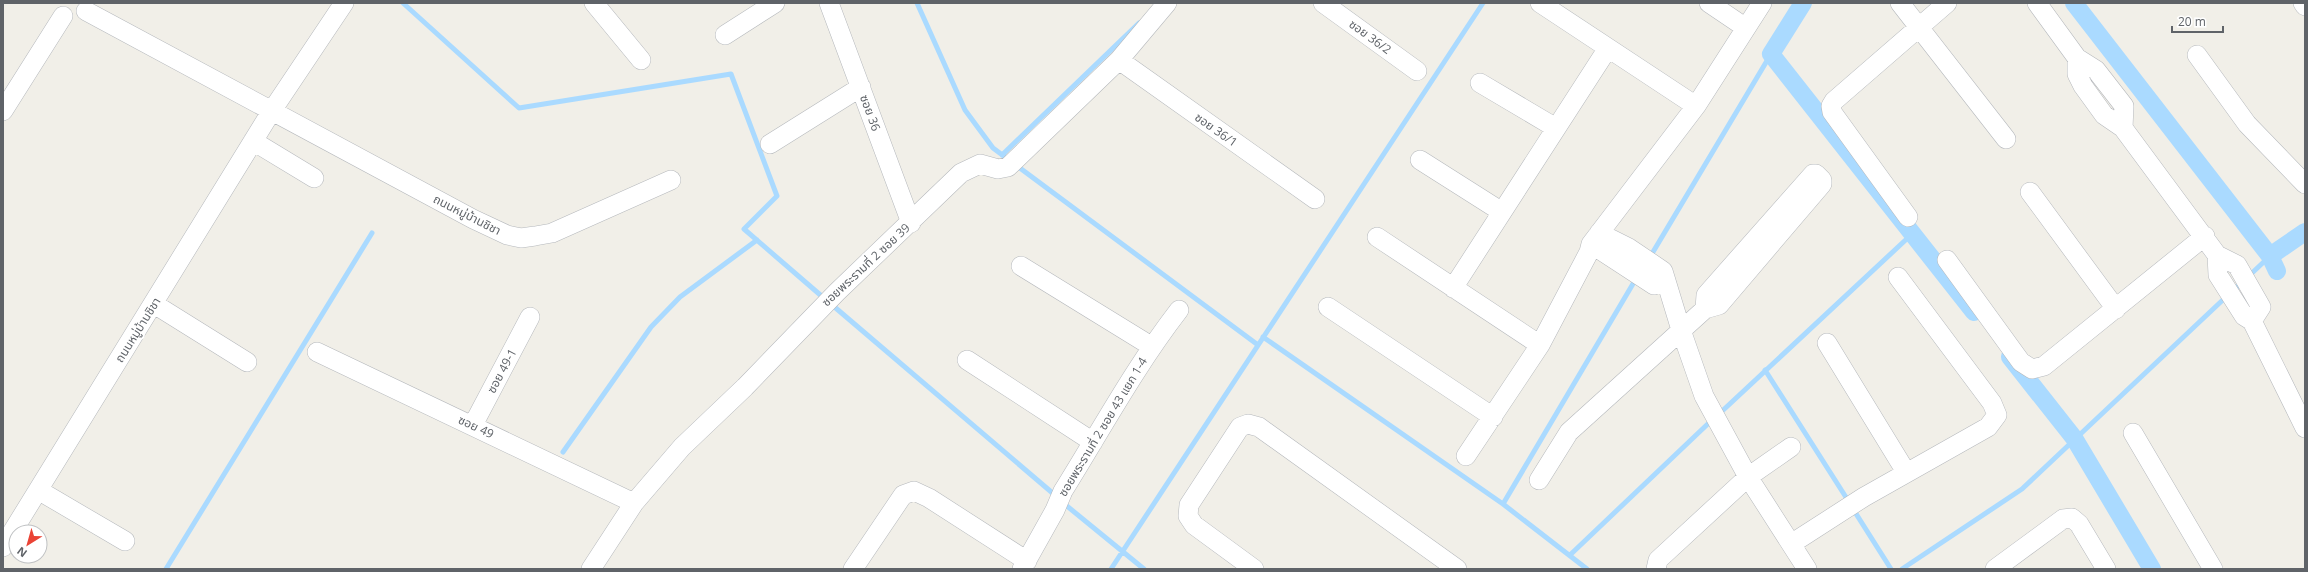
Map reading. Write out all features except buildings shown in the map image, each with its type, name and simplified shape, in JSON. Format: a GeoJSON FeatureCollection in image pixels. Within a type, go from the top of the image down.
{"type":"FeatureCollection","features":[{"type":"Feature","properties":{"kind":"street","name":"ถนนหมู่บ้านชิชา"},"geometry":{"type":"LineString","coordinates":[[3,547],[271,112],[344,3]]}},
{"type":"Feature","properties":{"kind":"street"},"geometry":{"type":"LineString","coordinates":[[594,3],[641,60]]}},
{"type":"Feature","properties":{"kind":"street"},"geometry":{"type":"LineString","coordinates":[[725,35],[775,3]]}},
{"type":"Feature","properties":{"kind":"street","name":"ซอย 36"},"geometry":{"type":"LineString","coordinates":[[829,3],[911,223]]}},
{"type":"Feature","properties":{"kind":"street","name":"ซอยพระรามที่ 2 ซอย 39"},"geometry":{"type":"LineString","coordinates":[[591,569],[634,503],[682,447],[745,387],[831,298],[962,173],[971,167],[980,164],[998,170],[1008,167],[1119,60],[1167,3]]}},
{"type":"Feature","properties":{"kind":"street","name":"ซอย 36/2"},"geometry":{"type":"LineString","coordinates":[[1323,3],[1417,71]]}},
{"type":"Feature","properties":{"kind":"street"},"geometry":{"type":"LineString","coordinates":[[1540,3],[1696,106]]}},
{"type":"Feature","properties":{"kind":"street"},"geometry":{"type":"LineString","coordinates":[[1709,3],[1746,28]]}},
{"type":"Feature","properties":{"kind":"street"},"geometry":{"type":"LineString","coordinates":[[1466,456],[1540,345],[1595,238],[1696,106],[1762,3]]}},
{"type":"Feature","properties":{"kind":"street"},"geometry":{"type":"LineString","coordinates":[[1900,3],[2006,139]]}},
{"type":"Feature","properties":{"kind":"street"},"geometry":{"type":"LineString","coordinates":[[1908,218],[1832,112],[1831,106],[1834,101],[1919,29],[1947,3]]}},
{"type":"Feature","properties":{"kind":"street"},"geometry":{"type":"LineString","coordinates":[[2037,3],[2077,58],[2096,70],[2124,106],[2123,128]]}},
{"type":"Feature","properties":{"kind":"street","name":"ถนนหมู่บ้านชิชา"},"geometry":{"type":"LineString","coordinates":[[3,110],[58,10],[75,18],[87,7],[271,112],[473,219],[507,235],[521,238],[552,233],[670,180]]}},
{"type":"Feature","properties":{"kind":"street"},"geometry":{"type":"LineString","coordinates":[[1453,288],[1608,48]]}},
{"type":"Feature","properties":{"kind":"street"},"geometry":{"type":"LineString","coordinates":[[2196,55],[2247,124],[2302,175]]}},
{"type":"Feature","properties":{"kind":"street"},"geometry":{"type":"LineString","coordinates":[[2077,58],[2077,74],[2083,86],[2104,115],[2123,128],[2205,236],[2217,255],[2237,266],[2240,270],[2261,307],[2246,316]]}},
{"type":"Feature","properties":{"kind":"street","name":"ซอย 36/1"},"geometry":{"type":"LineString","coordinates":[[1119,60],[1315,199]]}},
{"type":"Feature","properties":{"kind":"street"},"geometry":{"type":"LineString","coordinates":[[1480,83],[1556,128]]}},
{"type":"Feature","properties":{"kind":"street"},"geometry":{"type":"LineString","coordinates":[[770,144],[861,88]]}},
{"type":"Feature","properties":{"kind":"street"},"geometry":{"type":"LineString","coordinates":[[253,141],[314,178]]}},
{"type":"Feature","properties":{"kind":"street"},"geometry":{"type":"LineString","coordinates":[[1420,160],[1502,212]]}},
{"type":"Feature","properties":{"kind":"street"},"geometry":{"type":"LineString","coordinates":[[1539,480],[1569,432],[1705,309],[1719,305],[1822,184],[1822,180],[1816,174],[1813,174],[1706,295],[1705,309]]}},
{"type":"Feature","properties":{"kind":"street"},"geometry":{"type":"LineString","coordinates":[[2030,192],[2116,309]]}},
{"type":"Feature","properties":{"kind":"street"},"geometry":{"type":"LineString","coordinates":[[1947,260],[2021,362],[2032,369],[2044,366],[2205,236]]}},
{"type":"Feature","properties":{"kind":"street"},"geometry":{"type":"LineString","coordinates":[[1376,237],[1540,345]]}},
{"type":"Feature","properties":{"kind":"street"},"geometry":{"type":"LineString","coordinates":[[1595,238],[1661,279],[1704,396],[1748,477],[1807,569]]}},
{"type":"Feature","properties":{"kind":"street"},"geometry":{"type":"LineString","coordinates":[[2217,255],[2218,275],[2246,316],[2305,428]]}},
{"type":"Feature","properties":{"kind":"street"},"geometry":{"type":"LineString","coordinates":[[1021,266],[1151,346]]}},
{"type":"Feature","properties":{"kind":"street"},"geometry":{"type":"LineString","coordinates":[[1791,544],[1864,496],[1988,427],[1997,415],[1992,403],[1898,277]]}},
{"type":"Feature","properties":{"kind":"street"},"geometry":{"type":"LineString","coordinates":[[154,304],[248,362]]}},
{"type":"Feature","properties":{"kind":"street"},"geometry":{"type":"LineString","coordinates":[[1328,307],[1493,417]]}},
{"type":"Feature","properties":{"kind":"street","name":"ซอยพระรามที่ 2 ซอย 43 แยก 1-4"},"geometry":{"type":"LineString","coordinates":[[1024,565],[1055,510],[1063,491],[1151,346],[1179,310]]}},
{"type":"Feature","properties":{"kind":"street","name":"ซอย 49-1"},"geometry":{"type":"LineString","coordinates":[[473,425],[530,317]]}},
{"type":"Feature","properties":{"kind":"street"},"geometry":{"type":"LineString","coordinates":[[1827,343],[1906,472]]}},
{"type":"Feature","properties":{"kind":"street","name":"ซอย 49"},"geometry":{"type":"LineString","coordinates":[[317,352],[634,503]]}},
{"type":"Feature","properties":{"kind":"street"},"geometry":{"type":"LineString","coordinates":[[967,360],[1093,442]]}},
{"type":"Feature","properties":{"kind":"street"},"geometry":{"type":"LineString","coordinates":[[1254,569],[1194,525],[1188,516],[1189,505],[1240,427],[1248,424],[1259,427],[1457,569]]}},
{"type":"Feature","properties":{"kind":"street"},"geometry":{"type":"LineString","coordinates":[[2133,433],[2213,569]]}},
{"type":"Feature","properties":{"kind":"street"},"geometry":{"type":"LineString","coordinates":[[1656,569],[1658,560],[1748,477],[1791,447]]}},
{"type":"Feature","properties":{"kind":"street"},"geometry":{"type":"LineString","coordinates":[[38,490],[125,541]]}},
{"type":"Feature","properties":{"kind":"street"},"geometry":{"type":"LineString","coordinates":[[853,569],[903,495],[914,491],[929,498],[1024,565]]}},
{"type":"Feature","properties":{"kind":"street"},"geometry":{"type":"LineString","coordinates":[[1995,569],[2063,520],[2072,518],[2079,524],[2106,569]]}},
{"type":"Feature","properties":{"kind":"waterway"},"geometry":{"type":"LineString","coordinates":[[403,3],[519,108],[731,74],[777,196],[744,229],[825,299]]}},
{"type":"Feature","properties":{"kind":"waterway"},"geometry":{"type":"LineString","coordinates":[[917,3],[965,110],[993,148],[1258,345]]}},
{"type":"Feature","properties":{"kind":"waterway"},"geometry":{"type":"LineString","coordinates":[[1111,569],[1483,3]]}},
{"type":"Feature","properties":{"kind":"waterway"},"geometry":{"type":"LineString","coordinates":[[1803,3],[1771,54],[1974,312]]}},
{"type":"Feature","properties":{"kind":"waterway"},"geometry":{"type":"LineString","coordinates":[[2074,3],[2270,256],[2277,271]]}},
{"type":"Feature","properties":{"kind":"waterway"},"geometry":{"type":"LineString","coordinates":[[1002,155],[1139,23]]}},
{"type":"Feature","properties":{"kind":"waterway"},"geometry":{"type":"LineString","coordinates":[[1650,257],[1771,54]]}},
{"type":"Feature","properties":{"kind":"waterway"},"geometry":{"type":"LineString","coordinates":[[2270,256],[2305,232]]}},
{"type":"Feature","properties":{"kind":"waterway"},"geometry":{"type":"LineString","coordinates":[[166,569],[372,233]]}},
{"type":"Feature","properties":{"kind":"waterway"},"geometry":{"type":"LineString","coordinates":[[1719,414],[1912,234]]}},
{"type":"Feature","properties":{"kind":"waterway"},"geometry":{"type":"LineString","coordinates":[[563,452],[651,327],[680,297],[757,240]]}},
{"type":"Feature","properties":{"kind":"waterway"},"geometry":{"type":"LineString","coordinates":[[2233,291],[2270,256]]}},
{"type":"Feature","properties":{"kind":"waterway"},"geometry":{"type":"LineString","coordinates":[[1503,504],[1637,277]]}},
{"type":"Feature","properties":{"kind":"waterway"},"geometry":{"type":"LineString","coordinates":[[1902,569],[2022,489],[2227,296]]}},
{"type":"Feature","properties":{"kind":"waterway"},"geometry":{"type":"LineString","coordinates":[[831,304],[1056,496]]}},
{"type":"Feature","properties":{"kind":"waterway"},"geometry":{"type":"LineString","coordinates":[[1263,337],[1503,504],[1587,569]]}},
{"type":"Feature","properties":{"kind":"waterway"},"geometry":{"type":"LineString","coordinates":[[2010,357],[2074,438],[2152,569]]}},
{"type":"Feature","properties":{"kind":"waterway"},"geometry":{"type":"LineString","coordinates":[[1765,370],[1849,502]]}},
{"type":"Feature","properties":{"kind":"waterway"},"geometry":{"type":"LineString","coordinates":[[1570,555],[1713,419]]}},
{"type":"Feature","properties":{"kind":"waterway"},"geometry":{"type":"LineString","coordinates":[[1062,502],[1144,569]]}},
{"type":"Feature","properties":{"kind":"waterway"},"geometry":{"type":"LineString","coordinates":[[1853,509],[1891,569]]}}]}
